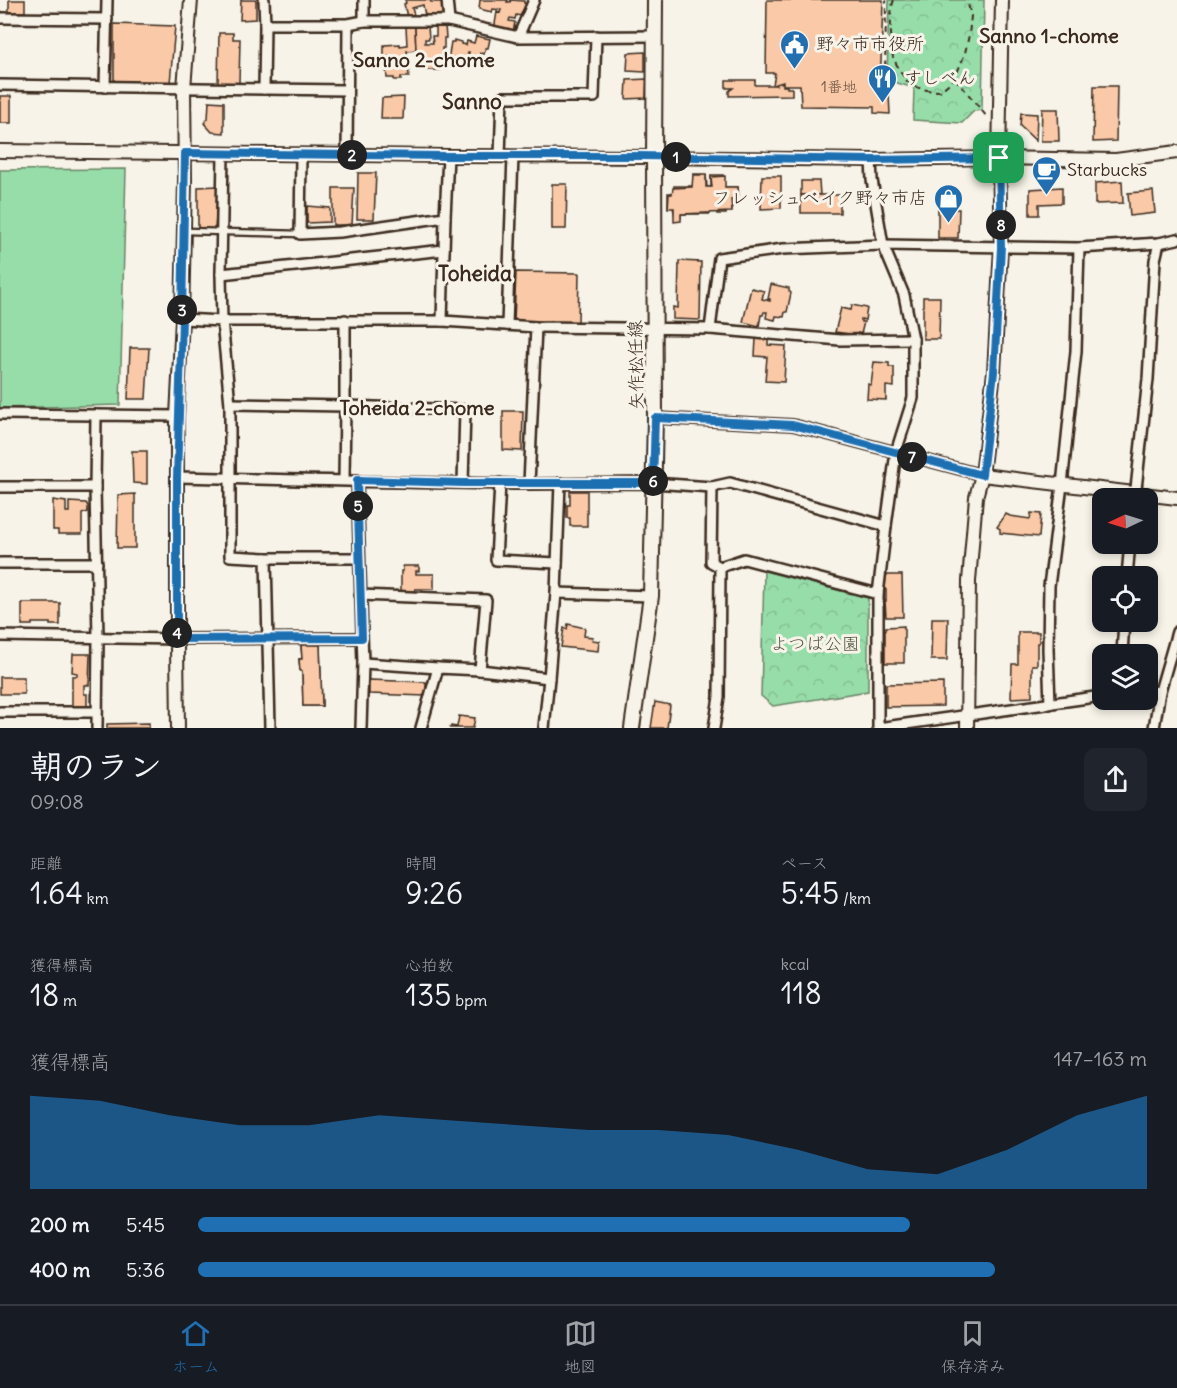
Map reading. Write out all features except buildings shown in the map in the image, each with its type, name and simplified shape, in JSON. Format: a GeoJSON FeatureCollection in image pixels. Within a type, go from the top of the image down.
{"type":"FeatureCollection","features":[{"type":"Feature","properties":{"kind":"main road","name":"矢作松任線"},"geometry":{"type":"LineString","coordinates":[[632,728],[651,597],[655,418],[655,0]]}},
{"type":"Feature","properties":{"kind":"street"},"geometry":{"type":"LineString","coordinates":[[105,87],[107,0]]}},
{"type":"Feature","properties":{"kind":"street"},"geometry":{"type":"LineString","coordinates":[[178,728],[177,416],[184,231],[184,88],[191,0]]}},
{"type":"Feature","properties":{"kind":"street"},"geometry":{"type":"LineString","coordinates":[[264,0],[264,89]]}},
{"type":"Feature","properties":{"kind":"street"},"geometry":{"type":"LineString","coordinates":[[364,0],[364,21]]}},
{"type":"Feature","properties":{"kind":"street"},"geometry":{"type":"LineString","coordinates":[[447,0],[449,21]]}},
{"type":"Feature","properties":{"kind":"street"},"geometry":{"type":"LineString","coordinates":[[518,37],[534,0]]}},
{"type":"Feature","properties":{"kind":"street"},"geometry":{"type":"LineString","coordinates":[[967,722],[969,581],[976,497],[982,475],[994,372],[1001,247],[999,158],[1002,0]]}},
{"type":"Feature","properties":{"kind":"street"},"geometry":{"type":"LineString","coordinates":[[0,18],[107,19]]}},
{"type":"Feature","properties":{"kind":"street"},"geometry":{"type":"LineString","coordinates":[[265,24],[449,21],[518,37],[655,36]]}},
{"type":"Feature","properties":{"kind":"street"},"geometry":{"type":"LineString","coordinates":[[347,155],[348,24]]}},
{"type":"Feature","properties":{"kind":"street"},"geometry":{"type":"LineString","coordinates":[[500,156],[502,97],[594,97],[596,36]]}},
{"type":"Feature","properties":{"kind":"street"},"geometry":{"type":"LineString","coordinates":[[0,85],[347,90]]}},
{"type":"Feature","properties":{"kind":"street"},"geometry":{"type":"LineString","coordinates":[[0,151],[872,160],[999,158],[1116,160],[1177,152]]}},
{"type":"Feature","properties":{"kind":"street"},"geometry":{"type":"LineString","coordinates":[[223,153],[221,274],[222,321],[230,404],[230,556],[359,558]]}},
{"type":"Feature","properties":{"kind":"street"},"geometry":{"type":"LineString","coordinates":[[301,154],[300,234],[340,232],[445,218]]}},
{"type":"Feature","properties":{"kind":"street"},"geometry":{"type":"LineString","coordinates":[[442,321],[447,156]]}},
{"type":"Feature","properties":{"kind":"street"},"geometry":{"type":"LineString","coordinates":[[507,325],[513,156]]}},
{"type":"Feature","properties":{"kind":"street"},"geometry":{"type":"LineString","coordinates":[[872,160],[872,180],[883,244],[904,295],[913,339],[913,398],[896,452],[878,594],[878,728],[967,722],[1092,698]]}},
{"type":"Feature","properties":{"kind":"street"},"geometry":{"type":"LineString","coordinates":[[710,329],[719,258],[783,249],[883,244],[1079,248],[1159,243],[1177,239]]}},
{"type":"Feature","properties":{"kind":"street"},"geometry":{"type":"LineString","coordinates":[[1136,488],[1148,379],[1155,260],[1159,243]]}},
{"type":"Feature","properties":{"kind":"street"},"geometry":{"type":"LineString","coordinates":[[1050,704],[1047,649],[1049,586],[1076,351],[1079,248]]}},
{"type":"Feature","properties":{"kind":"street"},"geometry":{"type":"LineString","coordinates":[[221,274],[444,250]]}},
{"type":"Feature","properties":{"kind":"street"},"geometry":{"type":"LineString","coordinates":[[182,319],[442,321],[536,327],[710,329],[840,340],[913,339]]}},
{"type":"Feature","properties":{"kind":"street"},"geometry":{"type":"LineString","coordinates":[[345,320],[345,480]]}},
{"type":"Feature","properties":{"kind":"street"},"geometry":{"type":"LineString","coordinates":[[530,484],[536,327]]}},
{"type":"Feature","properties":{"kind":"street"},"geometry":{"type":"LineString","coordinates":[[230,404],[465,410],[463,483]]}},
{"type":"Feature","properties":{"kind":"street"},"geometry":{"type":"LineString","coordinates":[[0,414],[177,416]]}},
{"type":"Feature","properties":{"kind":"street"},"geometry":{"type":"LineString","coordinates":[[96,415],[97,728]]}},
{"type":"Feature","properties":{"kind":"street"},"geometry":{"type":"LineString","coordinates":[[655,418],[793,425],[982,475],[1092,490]]}},
{"type":"Feature","properties":{"kind":"street"},"geometry":{"type":"LineString","coordinates":[[177,477],[530,484],[653,483],[712,487],[730,483],[886,526]]}},
{"type":"Feature","properties":{"kind":"street"},"geometry":{"type":"LineString","coordinates":[[357,480],[363,663],[361,728]]}},
{"type":"Feature","properties":{"kind":"street"},"geometry":{"type":"LineString","coordinates":[[500,483],[496,560],[557,562]]}},
{"type":"Feature","properties":{"kind":"street"},"geometry":{"type":"LineString","coordinates":[[544,728],[556,593],[560,483]]}},
{"type":"Feature","properties":{"kind":"street"},"geometry":{"type":"LineString","coordinates":[[0,487],[95,487]]}},
{"type":"Feature","properties":{"kind":"street"},"geometry":{"type":"LineString","coordinates":[[712,487],[711,562],[720,567],[744,559],[878,594]]}},
{"type":"Feature","properties":{"kind":"street"},"geometry":{"type":"LineString","coordinates":[[1158,497],[1177,498]]}},
{"type":"Feature","properties":{"kind":"street"},"geometry":{"type":"LineString","coordinates":[[266,558],[270,728]]}},
{"type":"Feature","properties":{"kind":"street"},"geometry":{"type":"LineString","coordinates":[[0,563],[97,563]]}},
{"type":"Feature","properties":{"kind":"street"},"geometry":{"type":"LineString","coordinates":[[714,728],[718,697],[720,567]]}},
{"type":"Feature","properties":{"kind":"street"},"geometry":{"type":"LineString","coordinates":[[556,593],[651,597]]}},
{"type":"Feature","properties":{"kind":"street"},"geometry":{"type":"LineString","coordinates":[[360,595],[486,600],[480,670]]}},
{"type":"Feature","properties":{"kind":"street"},"geometry":{"type":"LineString","coordinates":[[1154,728],[1160,691],[1177,632]]}},
{"type":"Feature","properties":{"kind":"street"},"geometry":{"type":"LineString","coordinates":[[0,636],[177,639],[362,638]]}},
{"type":"Feature","properties":{"kind":"street"},"geometry":{"type":"LineString","coordinates":[[363,663],[480,670],[549,678]]}},
{"type":"Feature","properties":{"kind":"street"},"geometry":{"type":"LineString","coordinates":[[421,728],[438,668]]}},
{"type":"Feature","properties":{"kind":"street"},"geometry":{"type":"LineString","coordinates":[[0,712],[97,712]]}},
{"type":"Feature","properties":{"kind":"lane"},"geometry":{"type":"LineString","coordinates":[[184,231],[300,234]]}},
{"type":"Feature","properties":{"kind":"path"},"geometry":{"type":"LineString","coordinates":[[885,77],[886,0]]}},
{"type":"Feature","properties":{"kind":"path"},"geometry":{"type":"LineString","coordinates":[[894,0],[891,28],[894,58],[906,82],[926,91],[940,91],[955,78],[969,35],[971,16],[968,0]]}},
{"type":"Feature","properties":{"kind":"path"},"geometry":{"type":"LineString","coordinates":[[955,78],[1000,133]]}},
{"type":"Feature","properties":{"kind":"green space"},"geometry":{"type":"Polygon","coordinates":[[[889,0],[984,0],[982,110],[974,111],[962,123],[913,120],[914,88],[887,80],[889,0]]]}},
{"type":"Feature","properties":{"kind":"green space"},"geometry":{"type":"Polygon","coordinates":[[[126,169],[120,405],[0,408],[0,170],[126,169]]]}},
{"type":"Feature","properties":{"kind":"green space","name":"よつば公園"},"geometry":{"type":"Polygon","coordinates":[[[764,571],[868,598],[868,691],[773,706],[761,696],[764,571]]]}},
{"type":"Feature","properties":{"kind":"place","name":"野々市市役所"},"geometry":{"type":"Point","coordinates":[795,70]}},
{"type":"Feature","properties":{"kind":"place","name":"すしべん"},"geometry":{"type":"Point","coordinates":[883,104]}},
{"type":"Feature","properties":{"kind":"place","name":"Starbucks"},"geometry":{"type":"Point","coordinates":[1046,196]}},
{"type":"Feature","properties":{"kind":"place","name":"フレッシュベイク野々市店"},"geometry":{"type":"Point","coordinates":[948,224]}},
{"type":"Feature","properties":{"kind":"district","name":"Sanno 1-chome"},"geometry":{"type":"Point","coordinates":[1049,36]}},
{"type":"Feature","properties":{"kind":"district","name":"Sanno 2-chome"},"geometry":{"type":"Point","coordinates":[424,60]}},
{"type":"Feature","properties":{"kind":"district","name":"Sanno"},"geometry":{"type":"Point","coordinates":[472,102]}},
{"type":"Feature","properties":{"kind":"district","name":"Toheida"},"geometry":{"type":"Point","coordinates":[475,274]}},
{"type":"Feature","properties":{"kind":"district","name":"Toheida 2-chome"},"geometry":{"type":"Point","coordinates":[417,408]}},
{"type":"Feature","properties":{"kind":"route"},"geometry":{"type":"LineString","coordinates":[[185,153],[872,160],[999,158],[1001,247],[994,372],[982,475],[793,425],[655,418],[653,483],[530,484],[357,480],[362,638],[177,639],[177,477],[185,153]]}}]}
